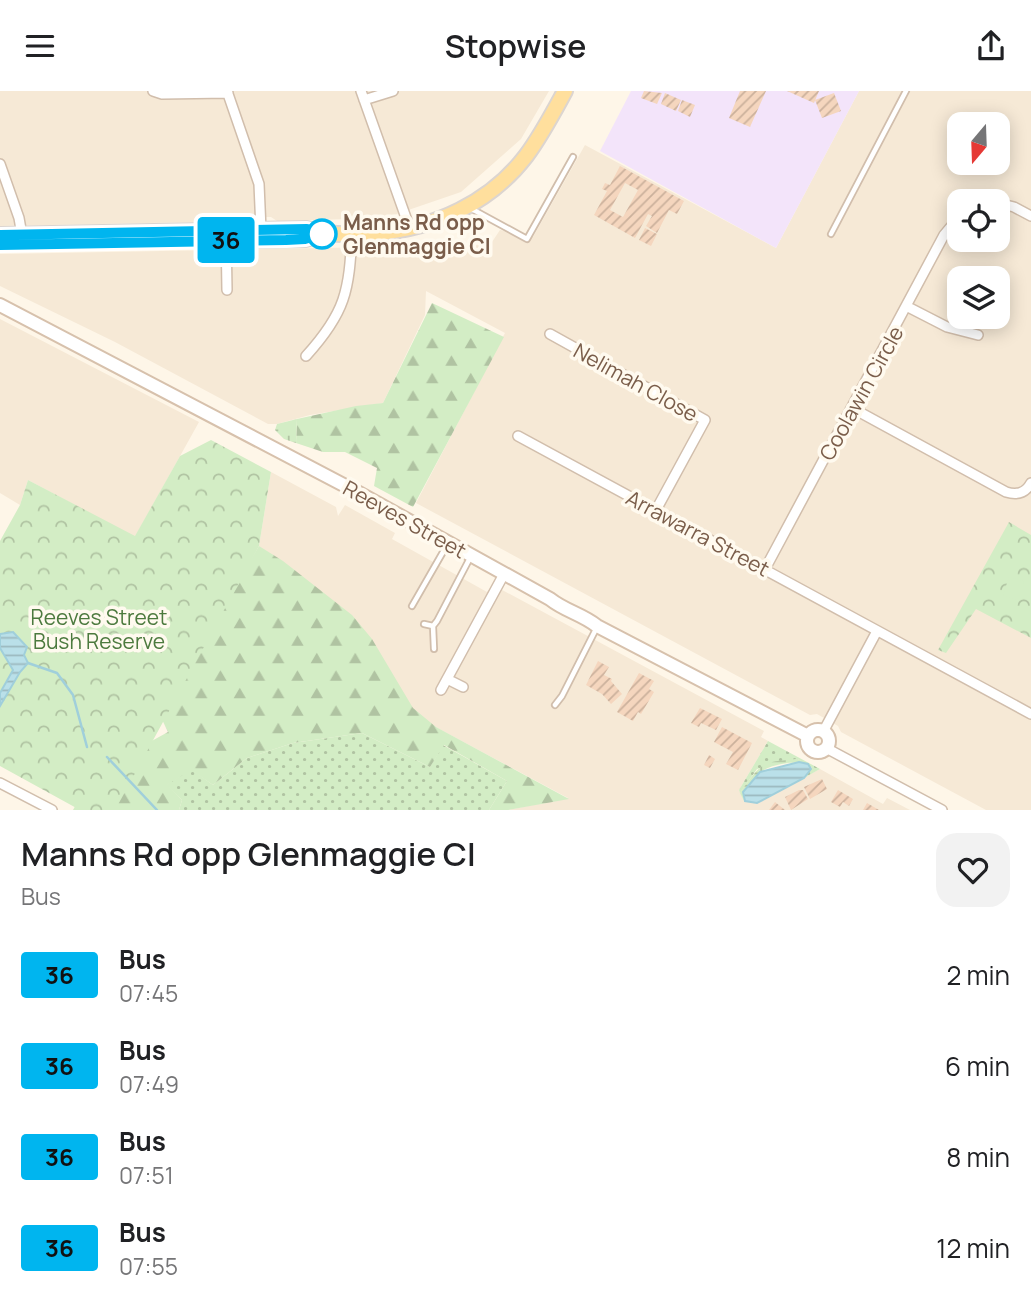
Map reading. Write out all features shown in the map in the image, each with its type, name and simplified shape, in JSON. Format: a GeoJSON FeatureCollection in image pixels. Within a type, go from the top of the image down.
{"type":"FeatureCollection","features":[{"type":"Feature","properties":{"kind":"main road"},"geometry":{"type":"LineString","coordinates":[[0,240],[22,235],[305,239],[322,234],[410,229],[432,223],[468,207],[492,190],[534,145],[565,91]]}},
{"type":"Feature","properties":{"kind":"main road"},"geometry":{"type":"LineString","coordinates":[[0,240],[73,243],[226,236],[261,230],[307,229],[322,234]]}},
{"type":"Feature","properties":{"kind":"main road"},"geometry":{"type":"LineString","coordinates":[[22,235],[28,239],[64,239],[73,243]]}},
{"type":"Feature","properties":{"kind":"street"},"geometry":{"type":"LineString","coordinates":[[153,91],[162,94],[227,92],[259,184],[261,230]]}},
{"type":"Feature","properties":{"kind":"street"},"geometry":{"type":"LineString","coordinates":[[393,91],[363,95],[410,229]]}},
{"type":"Feature","properties":{"kind":"street"},"geometry":{"type":"LineString","coordinates":[[0,165],[19,218],[22,235]]}},
{"type":"Feature","properties":{"kind":"street"},"geometry":{"type":"LineString","coordinates":[[1010,206],[1031,216]]}},
{"type":"Feature","properties":{"kind":"street","name":"Coolawin Circle"},"geometry":{"type":"LineString","coordinates":[[765,569],[947,231]]}},
{"type":"Feature","properties":{"kind":"street"},"geometry":{"type":"LineString","coordinates":[[306,356],[326,334],[342,306],[350,270],[352,234]]}},
{"type":"Feature","properties":{"kind":"street"},"geometry":{"type":"LineString","coordinates":[[226,236],[227,290]]}},
{"type":"Feature","properties":{"kind":"street","name":"Reeves Street"},"geometry":{"type":"LineString","coordinates":[[0,305],[357,492],[566,610],[585,616],[597,626],[808,736]]}},
{"type":"Feature","properties":{"kind":"street"},"geometry":{"type":"LineString","coordinates":[[908,307],[947,327],[978,335]]}},
{"type":"Feature","properties":{"kind":"street","name":"Nelimah Close"},"geometry":{"type":"LineString","coordinates":[[550,334],[705,420],[656,510]]}},
{"type":"Feature","properties":{"kind":"street"},"geometry":{"type":"LineString","coordinates":[[852,408],[1006,492],[1022,492],[1028,489],[1031,483]]}},
{"type":"Feature","properties":{"kind":"street","name":"Arrawarra Street"},"geometry":{"type":"LineString","coordinates":[[518,436],[877,631]]}},
{"type":"Feature","properties":{"kind":"street"},"geometry":{"type":"LineString","coordinates":[[441,690],[504,573]]}},
{"type":"Feature","properties":{"kind":"street"},"geometry":{"type":"LineString","coordinates":[[823,732],[877,631],[1031,714]]}},
{"type":"Feature","properties":{"kind":"street"},"geometry":{"type":"LineString","coordinates":[[447,679],[463,687]]}},
{"type":"Feature","properties":{"kind":"street"},"geometry":{"type":"LineString","coordinates":[[817,731],[823,732],[829,741],[826,748],[820,752],[813,751],[808,747],[808,736],[817,731]]}},
{"type":"Feature","properties":{"kind":"street"},"geometry":{"type":"LineString","coordinates":[[826,748],[942,810]]}},
{"type":"Feature","properties":{"kind":"street"},"geometry":{"type":"LineString","coordinates":[[0,783],[52,810]]}},
{"type":"Feature","properties":{"kind":"lane"},"geometry":{"type":"LineString","coordinates":[[831,234],[906,91]]}},
{"type":"Feature","properties":{"kind":"lane"},"geometry":{"type":"LineString","coordinates":[[468,207],[527,239],[573,157]]}},
{"type":"Feature","properties":{"kind":"lane"},"geometry":{"type":"LineString","coordinates":[[412,605],[448,543]]}},
{"type":"Feature","properties":{"kind":"lane"},"geometry":{"type":"LineString","coordinates":[[434,649],[433,626],[472,556]]}},
{"type":"Feature","properties":{"kind":"lane"},"geometry":{"type":"LineString","coordinates":[[424,624],[433,626]]}},
{"type":"Feature","properties":{"kind":"lane"},"geometry":{"type":"LineString","coordinates":[[555,705],[597,626]]}},
{"type":"Feature","properties":{"kind":"shaded area"},"geometry":{"type":"Polygon","coordinates":[[[0,91],[549,91],[521,139],[461,192],[385,218],[277,221],[271,217],[250,217],[245,221],[0,226],[0,91]]]}},
{"type":"Feature","properties":{"kind":"shaded area"},"geometry":{"type":"Polygon","coordinates":[[[631,91],[859,91],[776,248],[600,151],[631,91]]]}},
{"type":"Feature","properties":{"kind":"shaded area"},"geometry":{"type":"Polygon","coordinates":[[[859,91],[1031,91],[1031,810],[986,810],[841,732],[838,726],[817,714],[810,715],[416,503],[505,333],[426,291],[425,315],[383,403],[268,424],[115,342],[0,286],[0,254],[490,245],[500,230],[533,237],[585,145],[776,248],[859,91]]]}},
{"type":"Feature","properties":{"kind":"shaded area"},"geometry":{"type":"Polygon","coordinates":[[[0,319],[199,422],[135,537],[28,480],[20,505],[0,493],[0,319]]]}},
{"type":"Feature","properties":{"kind":"shaded area"},"geometry":{"type":"Polygon","coordinates":[[[271,472],[336,507],[338,516],[345,505],[395,533],[392,539],[487,592],[493,585],[764,731],[761,737],[768,741],[739,790],[744,801],[757,803],[820,769],[883,804],[887,798],[910,810],[508,810],[568,798],[402,709],[259,546],[271,472]]]}},
{"type":"Feature","properties":{"kind":"green space"},"geometry":{"type":"Polygon","coordinates":[[[432,303],[504,337],[413,507],[374,486],[377,468],[345,452],[323,452],[296,443],[297,419],[383,403],[432,303]]]}},
{"type":"Feature","properties":{"kind":"green space"},"geometry":{"type":"Polygon","coordinates":[[[297,419],[296,443],[284,439],[275,430],[277,424],[297,419]]]}},
{"type":"Feature","properties":{"kind":"green space","name":"Reeves Street Bush Reserve"},"geometry":{"type":"Polygon","coordinates":[[[211,440],[271,472],[259,546],[115,810],[80,810],[0,766],[0,541],[20,505],[28,480],[135,536],[180,456],[211,440]]]}},
{"type":"Feature","properties":{"kind":"green space"},"geometry":{"type":"Polygon","coordinates":[[[1009,522],[1031,535],[1031,638],[976,609],[946,653],[938,650],[1009,522]]]}},
{"type":"Feature","properties":{"kind":"green space"},"geometry":{"type":"Polygon","coordinates":[[[259,546],[283,561],[352,615],[372,639],[413,708],[436,727],[569,799],[508,810],[489,810],[507,781],[444,745],[430,767],[362,733],[293,743],[247,758],[213,785],[191,770],[167,785],[182,800],[179,810],[73,810],[106,750],[139,748],[168,732],[158,711],[259,546]]]}},
{"type":"Feature","properties":{"kind":"green space"},"geometry":{"type":"Polygon","coordinates":[[[1009,577],[1024,581],[1018,600],[1003,595],[1009,577]]]}},
{"type":"Feature","properties":{"kind":"green space"},"geometry":{"type":"Polygon","coordinates":[[[362,733],[430,767],[443,745],[507,781],[489,810],[179,810],[182,800],[166,785],[191,769],[213,785],[247,758],[293,743],[362,733]]]}},
{"type":"Feature","properties":{"kind":"green space"},"geometry":{"type":"Polygon","coordinates":[[[768,741],[820,769],[804,778],[812,768],[798,759],[757,769],[740,793],[739,790],[768,741]]]}},
{"type":"Feature","properties":{"kind":"green space"},"geometry":{"type":"Polygon","coordinates":[[[798,759],[808,764],[811,769],[800,763],[785,763],[763,770],[743,792],[744,801],[740,793],[763,766],[777,761],[798,759]]]}},
{"type":"Feature","properties":{"kind":"water"},"geometry":{"type":"Polygon","coordinates":[[[13,632],[27,647],[24,655],[28,663],[0,706],[0,693],[13,670],[0,648],[0,634],[13,632]]]}},
{"type":"Feature","properties":{"kind":"water"},"geometry":{"type":"Polygon","coordinates":[[[799,762],[808,764],[811,769],[804,778],[757,803],[745,801],[743,792],[760,772],[799,762]]]}},
{"type":"Feature","properties":{"kind":"building"},"geometry":{"type":"Polygon","coordinates":[[[644,91],[662,93],[657,104],[641,98],[644,91]]]}},
{"type":"Feature","properties":{"kind":"building"},"geometry":{"type":"Polygon","coordinates":[[[740,91],[766,91],[750,127],[729,118],[740,91]]]}},
{"type":"Feature","properties":{"kind":"building"},"geometry":{"type":"Polygon","coordinates":[[[787,91],[819,91],[814,103],[787,91]]]}},
{"type":"Feature","properties":{"kind":"building"},"geometry":{"type":"Polygon","coordinates":[[[665,93],[681,100],[676,111],[661,104],[665,93]]]}},
{"type":"Feature","properties":{"kind":"building"},"geometry":{"type":"Polygon","coordinates":[[[834,93],[841,111],[822,118],[815,100],[834,93]]]}},
{"type":"Feature","properties":{"kind":"building"},"geometry":{"type":"Polygon","coordinates":[[[682,100],[695,105],[690,117],[678,111],[682,100]]]}},
{"type":"Feature","properties":{"kind":"building"},"geometry":{"type":"Polygon","coordinates":[[[620,166],[684,201],[677,214],[669,210],[657,233],[646,226],[652,216],[648,214],[635,238],[594,215],[607,191],[602,189],[605,183],[610,185],[620,166]],[[625,183],[610,210],[623,217],[638,190],[625,183]]]}},
{"type":"Feature","properties":{"kind":"building"},"geometry":{"type":"Polygon","coordinates":[[[645,228],[657,234],[651,246],[639,240],[645,228]]]}},
{"type":"Feature","properties":{"kind":"building"},"geometry":{"type":"Polygon","coordinates":[[[598,661],[609,667],[604,675],[612,679],[622,694],[611,704],[602,694],[586,685],[598,661]]]}},
{"type":"Feature","properties":{"kind":"building"},"geometry":{"type":"Polygon","coordinates":[[[639,673],[654,681],[649,689],[654,692],[641,714],[638,712],[633,721],[617,712],[639,673]]]}},
{"type":"Feature","properties":{"kind":"building"},"geometry":{"type":"Polygon","coordinates":[[[700,708],[722,719],[716,730],[701,723],[699,727],[691,723],[700,708]]]}},
{"type":"Feature","properties":{"kind":"building"},"geometry":{"type":"Polygon","coordinates":[[[722,727],[752,743],[738,770],[726,764],[733,752],[714,742],[722,727]]]}},
{"type":"Feature","properties":{"kind":"building"},"geometry":{"type":"Polygon","coordinates":[[[709,755],[715,759],[710,768],[704,765],[709,755]]]}},
{"type":"Feature","properties":{"kind":"building"},"geometry":{"type":"Polygon","coordinates":[[[822,779],[827,789],[810,799],[804,787],[822,779]]]}},
{"type":"Feature","properties":{"kind":"building"},"geometry":{"type":"Polygon","coordinates":[[[803,790],[808,799],[791,810],[785,797],[803,790]]]}},
{"type":"Feature","properties":{"kind":"building"},"geometry":{"type":"Polygon","coordinates":[[[838,790],[853,799],[849,806],[843,802],[840,807],[831,802],[838,790]]]}},
{"type":"Feature","properties":{"kind":"building"},"geometry":{"type":"Polygon","coordinates":[[[775,802],[785,810],[769,810],[775,802]]]}},
{"type":"Feature","properties":{"kind":"building"},"geometry":{"type":"Polygon","coordinates":[[[867,803],[879,810],[863,810],[867,803]]]}},
{"type":"Feature","properties":{"kind":"waterway"},"geometry":{"type":"LineString","coordinates":[[28,663],[57,673],[73,695],[87,747]]}},
{"type":"Feature","properties":{"kind":"waterway"},"geometry":{"type":"LineString","coordinates":[[107,757],[157,810]]}},
{"type":"Feature","properties":{"kind":"bus line","name":"36"},"geometry":{"type":"LineString","coordinates":[[0,235],[307,229],[322,234],[305,239],[286,240],[0,245]]}},
{"type":"Feature","properties":{"kind":"place","name":"Manns Rd opp Glenmaggie Cl"},"geometry":{"type":"Point","coordinates":[322,234]}}]}
